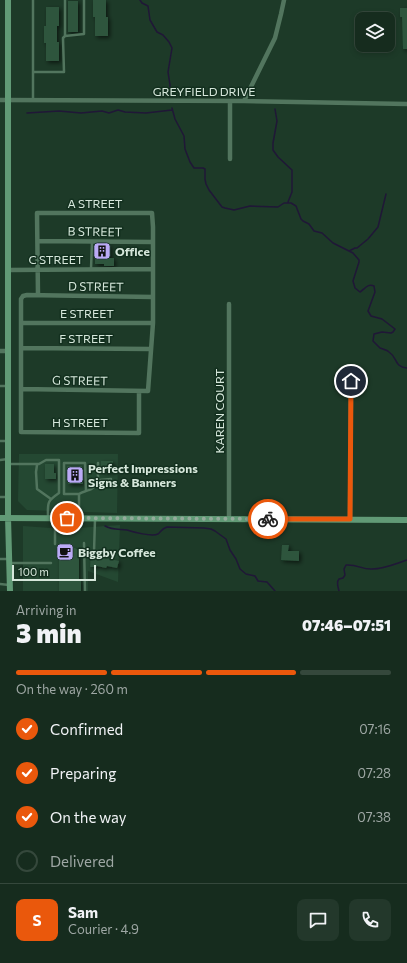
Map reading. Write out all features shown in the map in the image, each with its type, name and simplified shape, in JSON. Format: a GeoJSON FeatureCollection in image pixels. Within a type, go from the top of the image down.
{"type":"FeatureCollection","features":[{"type":"Feature","properties":{"kind":"street"},"geometry":{"type":"LineString","coordinates":[[8,0],[8,517],[10,588]]}},
{"type":"Feature","properties":{"kind":"street"},"geometry":{"type":"LineString","coordinates":[[244,101],[275,38],[282,14],[284,0]]}},
{"type":"Feature","properties":{"kind":"street","name":"GREYFIELD DRIVE"},"geometry":{"type":"LineString","coordinates":[[0,100],[244,101],[407,104]]}},
{"type":"Feature","properties":{"kind":"street"},"geometry":{"type":"LineString","coordinates":[[230,101],[230,159]]}},
{"type":"Feature","properties":{"kind":"street","name":"A STREET"},"geometry":{"type":"LineString","coordinates":[[38,296],[37,213],[152,213],[153,242]]}},
{"type":"Feature","properties":{"kind":"street","name":"B STREET"},"geometry":{"type":"LineString","coordinates":[[38,241],[153,242]]}},
{"type":"Feature","properties":{"kind":"street"},"geometry":{"type":"LineString","coordinates":[[139,391],[148,391],[153,323],[153,242]]}},
{"type":"Feature","properties":{"kind":"street","name":"C STREET"},"geometry":{"type":"LineString","coordinates":[[8,270],[153,269]]}},
{"type":"Feature","properties":{"kind":"street","name":"D STREET"},"geometry":{"type":"LineString","coordinates":[[21,323],[21,300],[23,296],[27,295],[153,297]]}},
{"type":"Feature","properties":{"kind":"street","name":"KAREN COURT"},"geometry":{"type":"LineString","coordinates":[[229,304],[229,519]]}},
{"type":"Feature","properties":{"kind":"street"},"geometry":{"type":"LineString","coordinates":[[21,323],[21,389]]}},
{"type":"Feature","properties":{"kind":"street","name":"E STREET"},"geometry":{"type":"LineString","coordinates":[[21,323],[153,323]]}},
{"type":"Feature","properties":{"kind":"street","name":"F STREET"},"geometry":{"type":"LineString","coordinates":[[21,348],[151,349]]}},
{"type":"Feature","properties":{"kind":"street"},"geometry":{"type":"LineString","coordinates":[[0,351],[8,351]]}},
{"type":"Feature","properties":{"kind":"street"},"geometry":{"type":"LineString","coordinates":[[350,519],[351,381]]}},
{"type":"Feature","properties":{"kind":"street","name":"G STREET"},"geometry":{"type":"LineString","coordinates":[[21,389],[139,391]]}},
{"type":"Feature","properties":{"kind":"street","name":"H STREET"},"geometry":{"type":"LineString","coordinates":[[21,389],[21,432],[139,433],[139,391]]}},
{"type":"Feature","properties":{"kind":"street"},"geometry":{"type":"LineString","coordinates":[[0,518],[407,520]]}},
{"type":"Feature","properties":{"kind":"lane"},"geometry":{"type":"LineString","coordinates":[[33,0],[33,100]]}},
{"type":"Feature","properties":{"kind":"lane"},"geometry":{"type":"LineString","coordinates":[[33,72],[64,72],[63,38],[65,36],[66,0]]}},
{"type":"Feature","properties":{"kind":"lane"},"geometry":{"type":"LineString","coordinates":[[65,36],[84,34],[84,0]]}},
{"type":"Feature","properties":{"kind":"lane"},"geometry":{"type":"LineString","coordinates":[[91,269],[92,241]]}},
{"type":"Feature","properties":{"kind":"lane"},"geometry":{"type":"LineString","coordinates":[[0,386],[8,386]]}},
{"type":"Feature","properties":{"kind":"lane"},"geometry":{"type":"LineString","coordinates":[[0,441],[9,441]]}},
{"type":"Feature","properties":{"kind":"lane"},"geometry":{"type":"LineString","coordinates":[[0,460],[37,464],[46,460],[59,460],[59,493],[50,499],[48,503],[48,518]]}},
{"type":"Feature","properties":{"kind":"lane"},"geometry":{"type":"LineString","coordinates":[[86,491],[85,463],[64,463],[64,494],[79,494],[94,488],[98,481],[98,463]]}},
{"type":"Feature","properties":{"kind":"lane"},"geometry":{"type":"LineString","coordinates":[[37,464],[36,488],[50,499]]}},
{"type":"Feature","properties":{"kind":"lane"},"geometry":{"type":"LineString","coordinates":[[98,481],[111,479]]}},
{"type":"Feature","properties":{"kind":"lane"},"geometry":{"type":"LineString","coordinates":[[79,494],[80,518]]}},
{"type":"Feature","properties":{"kind":"lane"},"geometry":{"type":"LineString","coordinates":[[0,497],[9,497]]}},
{"type":"Feature","properties":{"kind":"lane"},"geometry":{"type":"LineString","coordinates":[[55,518],[55,544]]}},
{"type":"Feature","properties":{"kind":"lane"},"geometry":{"type":"LineString","coordinates":[[94,552],[95,518]]}},
{"type":"Feature","properties":{"kind":"lane"},"geometry":{"type":"LineString","coordinates":[[84,543],[84,591]]}},
{"type":"Feature","properties":{"kind":"lane"},"geometry":{"type":"LineString","coordinates":[[0,559],[9,561],[51,563]]}},
{"type":"Feature","properties":{"kind":"lane"},"geometry":{"type":"LineString","coordinates":[[0,584],[10,588]]}},
{"type":"Feature","properties":{"kind":"shaded area"},"geometry":{"type":"Polygon","coordinates":[[[19,454],[118,454],[117,513],[27,510],[18,501],[19,454]]]}},
{"type":"Feature","properties":{"kind":"shaded area"},"geometry":{"type":"Polygon","coordinates":[[[120,525],[118,582],[88,571],[88,591],[23,591],[23,526],[64,529],[120,525]]]}},
{"type":"Feature","properties":{"kind":"building"},"geometry":{"type":"Polygon","coordinates":[[[93,0],[106,0],[108,36],[95,36],[93,0]]]}},
{"type":"Feature","properties":{"kind":"building"},"geometry":{"type":"Polygon","coordinates":[[[68,1],[78,1],[78,32],[68,32],[68,1]]]}},
{"type":"Feature","properties":{"kind":"building"},"geometry":{"type":"Polygon","coordinates":[[[46,7],[59,7],[57,42],[59,42],[59,61],[46,61],[44,26],[46,26],[46,7]]]}},
{"type":"Feature","properties":{"kind":"building"},"geometry":{"type":"Polygon","coordinates":[[[400,8],[407,8],[407,49],[403,49],[402,17],[400,17],[400,8]]]}},
{"type":"Feature","properties":{"kind":"building","name":"Office"},"geometry":{"type":"Polygon","coordinates":[[[95,245],[110,245],[110,258],[114,258],[114,266],[95,264],[95,245]]]}},
{"type":"Feature","properties":{"kind":"building"},"geometry":{"type":"Polygon","coordinates":[[[101,461],[113,461],[113,472],[101,471],[101,461]]]}},
{"type":"Feature","properties":{"kind":"building"},"geometry":{"type":"Polygon","coordinates":[[[45,464],[54,464],[56,479],[45,479],[45,464]]]}},
{"type":"Feature","properties":{"kind":"building","name":"Perfect Impressions Signs & Banners"},"geometry":{"type":"Polygon","coordinates":[[[67,466],[82,466],[83,484],[68,484],[67,466]]]}},
{"type":"Feature","properties":{"kind":"building"},"geometry":{"type":"Polygon","coordinates":[[[282,545],[289,545],[288,551],[299,551],[299,561],[281,560],[282,545]]]}},
{"type":"Feature","properties":{"kind":"building"},"geometry":{"type":"Polygon","coordinates":[[[59,548],[75,548],[79,551],[79,580],[81,580],[81,591],[59,591],[59,548]]]}},
{"type":"Feature","properties":{"kind":"building"},"geometry":{"type":"Polygon","coordinates":[[[91,555],[97,555],[119,561],[117,568],[107,566],[106,568],[97,566],[90,567],[91,555]]]}},
{"type":"Feature","properties":{"kind":"waterway"},"geometry":{"type":"LineString","coordinates":[[140,0],[148,6],[150,20],[157,32],[163,35],[172,48],[168,72],[170,94]]}},
{"type":"Feature","properties":{"kind":"waterway"},"geometry":{"type":"LineString","coordinates":[[172,108],[175,119],[184,136],[185,149],[190,162],[194,168],[205,169],[206,184],[222,207],[234,210],[250,206],[278,207],[284,203],[291,203],[296,206],[301,219],[309,224],[314,231],[322,233],[333,243],[353,253],[359,260],[353,281],[355,288],[360,292],[368,286],[374,286],[375,292],[368,311],[371,316],[382,319],[395,329],[391,333],[382,332],[374,334],[373,341],[380,348],[392,354],[400,366],[407,368]]}},
{"type":"Feature","properties":{"kind":"waterway"},"geometry":{"type":"LineString","coordinates":[[275,109],[277,121],[273,150],[292,170],[292,192],[288,202]]}},
{"type":"Feature","properties":{"kind":"waterway"},"geometry":{"type":"LineString","coordinates":[[27,113],[59,111],[81,113],[102,111],[109,113],[118,110],[125,112],[146,113],[172,110]]}},
{"type":"Feature","properties":{"kind":"waterway"},"geometry":{"type":"LineString","coordinates":[[349,251],[357,248],[368,239],[378,227],[386,194]]}},
{"type":"Feature","properties":{"kind":"waterway"},"geometry":{"type":"LineString","coordinates":[[105,526],[113,529],[151,535],[158,534],[167,527],[211,529],[226,539],[240,569],[246,574],[255,576],[258,581],[267,582],[275,591]]}},
{"type":"Feature","properties":{"kind":"waterway"},"geometry":{"type":"LineString","coordinates":[[339,591],[338,582],[339,579],[343,578],[345,575],[344,569],[346,565],[353,565],[366,569],[376,569],[407,560]]}},
{"type":"Feature","properties":{"kind":"way so far"},"geometry":{"type":"LineString","coordinates":[[67,518],[268,519]]}},
{"type":"Feature","properties":{"kind":"place","name":"Office"},"geometry":{"type":"Point","coordinates":[102,251]}},
{"type":"Feature","properties":{"kind":"place","name":"Perfect Impressions Signs & Banners"},"geometry":{"type":"Point","coordinates":[75,475]}},
{"type":"Feature","properties":{"kind":"place","name":"Biggby Coffee"},"geometry":{"type":"Point","coordinates":[65,552]}},
{"type":"Feature","properties":{"kind":"route"},"geometry":{"type":"LineString","coordinates":[[268,519],[350,519],[351,381]]}}]}
